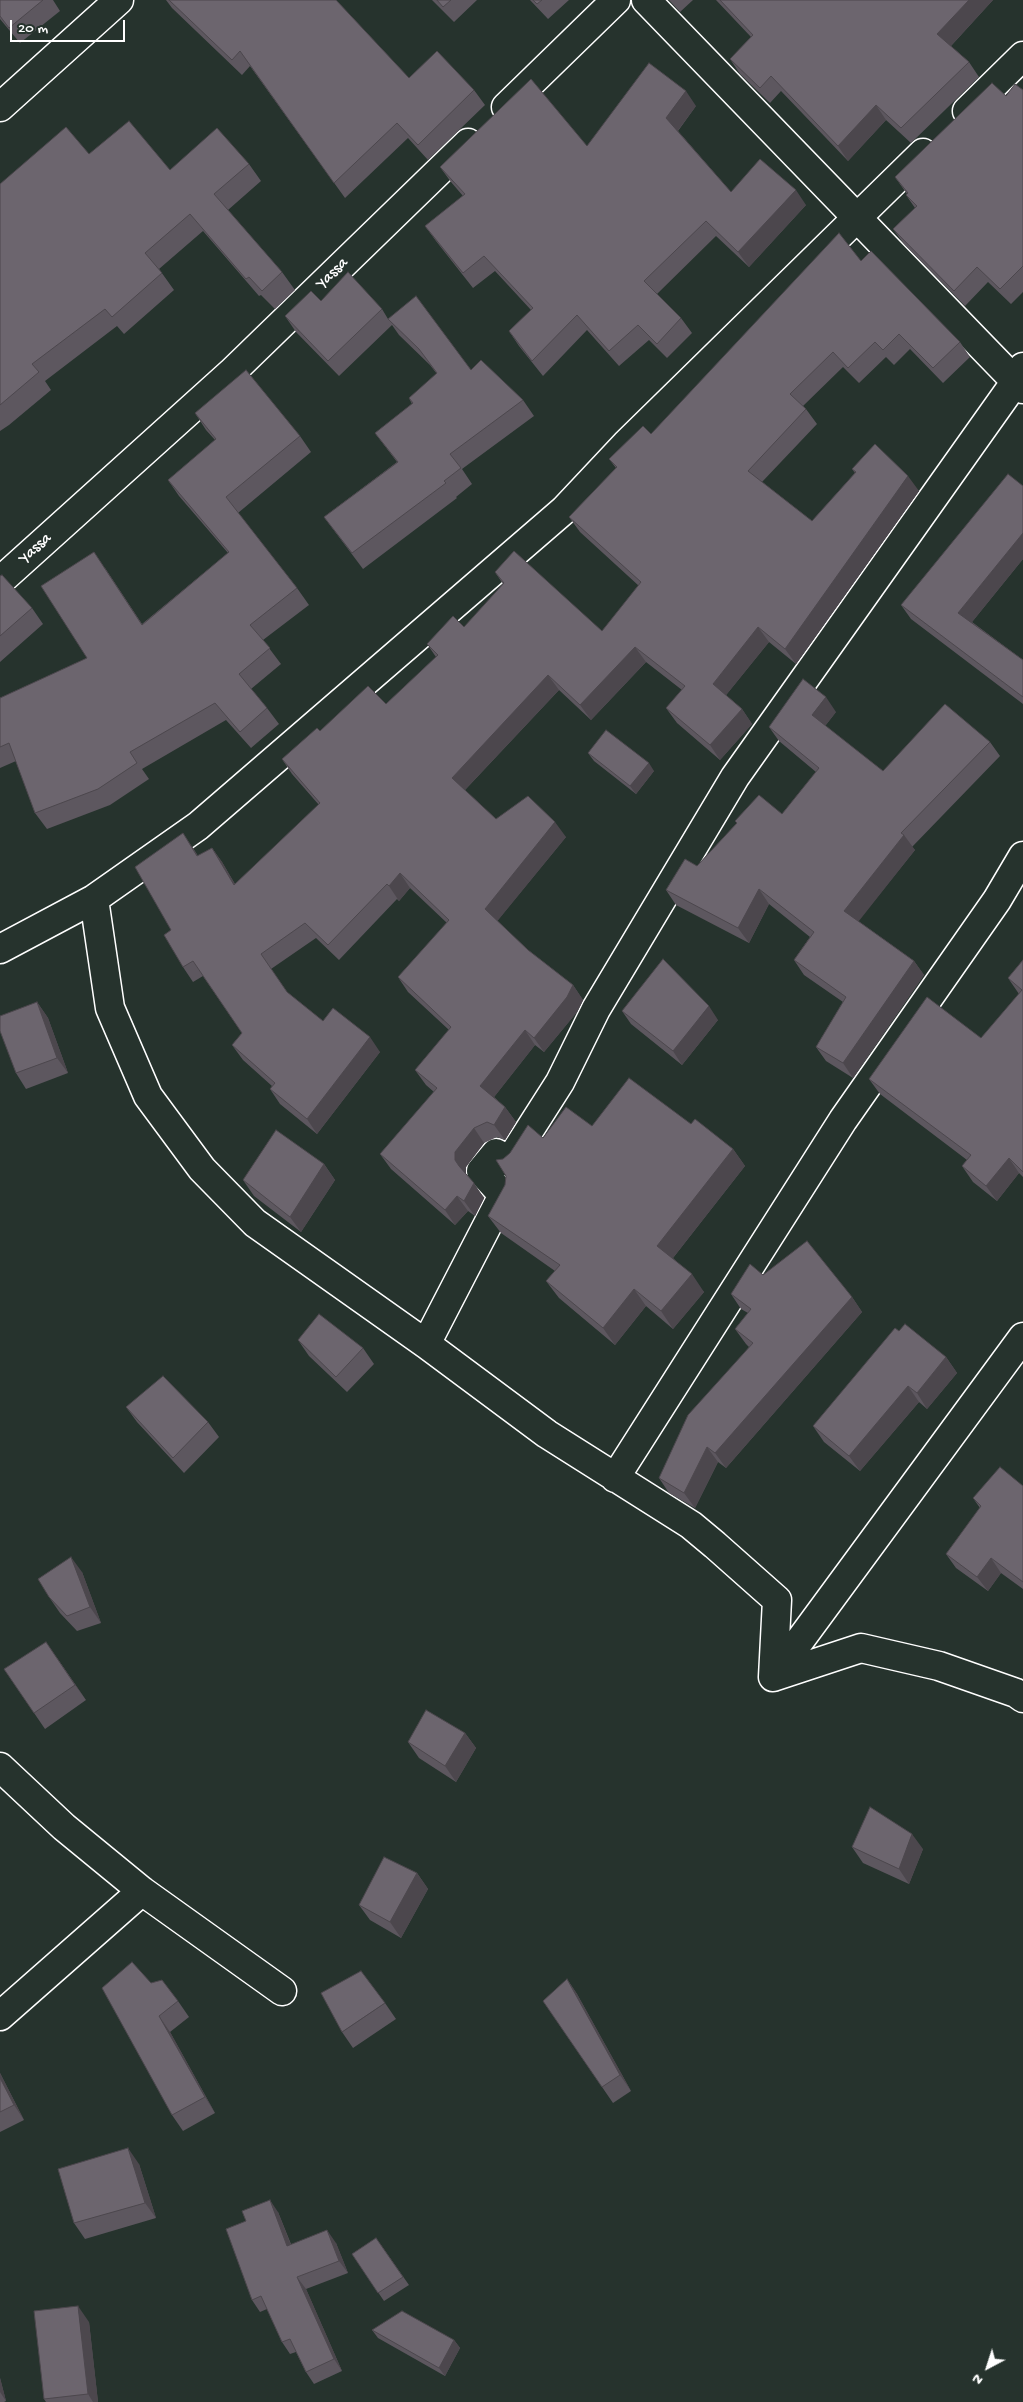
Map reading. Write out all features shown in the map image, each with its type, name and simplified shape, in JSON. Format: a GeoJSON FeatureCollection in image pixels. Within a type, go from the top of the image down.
{"type":"FeatureCollection","features":[{"type":"Feature","properties":{"kind":"street"},"geometry":{"type":"LineString","coordinates":[[0,107],[119,0]]}},
{"type":"Feature","properties":{"kind":"street","name":"Yassa"},"geometry":{"type":"LineString","coordinates":[[0,582],[231,373],[616,0]]}},
{"type":"Feature","properties":{"kind":"street"},"geometry":{"type":"LineString","coordinates":[[426,1344],[503,1195],[481,1171],[496,1153],[509,1162],[560,1082],[596,1009],[735,777],[1021,379],[961,328],[858,217],[646,0]]}},
{"type":"Feature","properties":{"kind":"street"},"geometry":{"type":"LineString","coordinates":[[0,949],[94,899],[198,826],[564,510],[626,444],[1023,56]]}},
{"type":"Feature","properties":{"kind":"street"},"geometry":{"type":"LineString","coordinates":[[615,1478],[844,1120],[997,900],[1023,856]]}},
{"type":"Feature","properties":{"kind":"street"},"geometry":{"type":"LineString","coordinates":[[94,899],[110,1008],[148,1096],[202,1169],[255,1223],[426,1344],[547,1434],[691,1525],[777,1600],[773,1677]]}},
{"type":"Feature","properties":{"kind":"street"},"geometry":{"type":"LineString","coordinates":[[773,1677],[1023,1336]]}},
{"type":"Feature","properties":{"kind":"street"},"geometry":{"type":"LineString","coordinates":[[773,1677],[861,1648],[939,1666],[1016,1693],[1023,1698]]}},
{"type":"Feature","properties":{"kind":"street"},"geometry":{"type":"LineString","coordinates":[[0,1767],[64,1827],[142,1891],[282,1991]]}},
{"type":"Feature","properties":{"kind":"street"},"geometry":{"type":"LineString","coordinates":[[0,2016],[142,1891]]}},
{"type":"Feature","properties":{"kind":"building"},"geometry":{"type":"Polygon","coordinates":[[[0,0],[43,0],[9,28],[0,16],[0,0]]]}},
{"type":"Feature","properties":{"kind":"building"},"geometry":{"type":"Polygon","coordinates":[[[169,0],[336,0],[409,78],[437,51],[474,90],[418,145],[397,123],[334,183],[240,51],[232,60],[169,0]]]}},
{"type":"Feature","properties":{"kind":"building"},"geometry":{"type":"Polygon","coordinates":[[[437,0],[451,0],[443,7],[437,0]]]}},
{"type":"Feature","properties":{"kind":"building"},"geometry":{"type":"Polygon","coordinates":[[[533,0],[542,0],[537,4],[533,0]]]}},
{"type":"Feature","properties":{"kind":"building"},"geometry":{"type":"Polygon","coordinates":[[[720,0],[969,0],[937,34],[969,62],[901,128],[876,105],[838,146],[771,76],[760,88],[730,59],[753,35],[720,0]]]}},
{"type":"Feature","properties":{"kind":"building"},"geometry":{"type":"Polygon","coordinates":[[[649,63],[686,91],[666,118],[731,192],[760,159],[796,190],[738,252],[706,221],[644,281],[681,318],[657,344],[638,325],[609,351],[577,315],[532,361],[509,331],[533,308],[484,256],[463,273],[425,226],[465,194],[440,167],[531,79],[587,146],[649,63]]]}},
{"type":"Feature","properties":{"kind":"building"},"geometry":{"type":"Polygon","coordinates":[[[992,83],[1006,96],[1015,84],[1023,90],[1023,266],[1000,289],[977,267],[954,291],[893,229],[917,206],[906,195],[908,193],[895,177],[992,83]]]}},
{"type":"Feature","properties":{"kind":"building"},"geometry":{"type":"Polygon","coordinates":[[[129,121],[170,170],[217,128],[249,164],[214,194],[282,272],[262,291],[249,277],[246,279],[190,214],[145,253],[162,273],[112,317],[105,309],[32,364],[39,372],[0,405],[0,184],[66,127],[89,154],[129,121]]]}},
{"type":"Feature","properties":{"kind":"building"},"geometry":{"type":"Polygon","coordinates":[[[839,233],[861,261],[871,251],[960,342],[933,368],[899,334],[883,350],[875,342],[848,368],[833,352],[790,394],[806,409],[748,471],[812,521],[856,472],[852,469],[875,444],[908,476],[785,649],[758,627],[713,684],[742,709],[710,745],[666,708],[685,686],[635,647],[580,705],[548,675],[452,778],[496,819],[528,796],[555,822],[485,909],[528,950],[573,985],[567,997],[534,1038],[525,1030],[480,1086],[505,1107],[494,1125],[487,1122],[474,1128],[455,1152],[455,1160],[474,1183],[464,1201],[457,1196],[445,1210],[380,1154],[437,1088],[415,1070],[451,1027],[398,977],[449,920],[400,873],[328,945],[305,923],[261,954],[287,992],[323,1021],[333,1008],[370,1037],[307,1119],[270,1089],[275,1083],[232,1045],[242,1033],[193,961],[183,967],[164,935],[171,930],[135,867],[183,833],[197,856],[212,848],[234,885],[320,803],[282,759],[317,728],[320,731],[368,686],[386,704],[438,655],[427,644],[453,616],[464,627],[504,583],[495,572],[514,551],[602,631],[641,582],[569,517],[617,467],[609,459],[643,426],[651,434],[839,233]]]}},
{"type":"Feature","properties":{"kind":"building"},"geometry":{"type":"Polygon","coordinates":[[[348,272],[382,309],[328,361],[285,316],[311,291],[321,301],[348,272]]]}},
{"type":"Feature","properties":{"kind":"building"},"geometry":{"type":"Polygon","coordinates":[[[416,296],[471,370],[481,360],[523,400],[450,454],[461,468],[444,481],[446,483],[352,553],[324,517],[398,462],[375,433],[413,403],[409,398],[437,373],[419,349],[388,319],[416,296]]]}},
{"type":"Feature","properties":{"kind":"building"},"geometry":{"type":"Polygon","coordinates":[[[246,370],[300,436],[226,497],[297,588],[250,625],[270,648],[239,674],[267,708],[240,732],[215,703],[130,752],[137,763],[98,789],[35,813],[9,743],[0,747],[0,698],[87,658],[41,586],[94,552],[142,625],[229,552],[168,480],[216,439],[195,413],[246,370]]]}},
{"type":"Feature","properties":{"kind":"building"},"geometry":{"type":"Polygon","coordinates":[[[1008,474],[1023,486],[1023,533],[958,613],[1023,660],[1023,697],[901,605],[1008,474]]]}},
{"type":"Feature","properties":{"kind":"building"},"geometry":{"type":"Polygon","coordinates":[[[2,575],[32,608],[0,636],[0,576],[2,575]]]}},
{"type":"Feature","properties":{"kind":"building"},"geometry":{"type":"Polygon","coordinates":[[[803,679],[826,697],[812,715],[883,771],[945,704],[990,742],[901,833],[904,835],[844,911],[914,961],[843,1063],[816,1047],[846,997],[794,960],[814,932],[759,889],[738,928],[666,890],[685,859],[697,866],[737,823],[735,821],[759,795],[782,814],[819,768],[769,727],[803,679]]]}},
{"type":"Feature","properties":{"kind":"building"},"geometry":{"type":"Polygon","coordinates":[[[606,730],[649,763],[630,786],[588,753],[606,730]]]}},
{"type":"Feature","properties":{"kind":"building"},"geometry":{"type":"Polygon","coordinates":[[[663,959],[709,1006],[673,1051],[622,1011],[663,959]]]}},
{"type":"Feature","properties":{"kind":"building"},"geometry":{"type":"Polygon","coordinates":[[[1023,960],[1023,1172],[1009,1158],[986,1186],[962,1166],[971,1155],[869,1079],[927,997],[981,1038],[1022,990],[1008,978],[1023,960]]]}},
{"type":"Feature","properties":{"kind":"building"},"geometry":{"type":"Polygon","coordinates":[[[37,1002],[57,1058],[16,1073],[0,1031],[0,1016],[37,1002]]]}},
{"type":"Feature","properties":{"kind":"building"},"geometry":{"type":"Polygon","coordinates":[[[629,1078],[691,1124],[695,1119],[733,1149],[657,1246],[692,1274],[661,1311],[634,1289],[603,1328],[546,1281],[560,1265],[488,1216],[505,1185],[506,1176],[496,1160],[503,1159],[510,1153],[528,1125],[543,1138],[566,1107],[592,1126],[629,1078]]]}},
{"type":"Feature","properties":{"kind":"building"},"geometry":{"type":"Polygon","coordinates":[[[276,1130],[324,1164],[290,1217],[243,1180],[276,1130]]]}},
{"type":"Feature","properties":{"kind":"building"},"geometry":{"type":"Polygon","coordinates":[[[807,1241],[852,1297],[715,1453],[707,1447],[684,1493],[659,1478],[688,1415],[753,1343],[735,1329],[751,1309],[731,1294],[750,1264],[763,1275],[807,1241]]]}},
{"type":"Feature","properties":{"kind":"building"},"geometry":{"type":"Polygon","coordinates":[[[319,1314],[363,1348],[336,1377],[298,1340],[319,1314]]]}},
{"type":"Feature","properties":{"kind":"building"},"geometry":{"type":"Polygon","coordinates":[[[905,1324],[946,1357],[917,1393],[908,1386],[849,1456],[813,1426],[895,1328],[899,1331],[905,1324]]]}},
{"type":"Feature","properties":{"kind":"building"},"geometry":{"type":"Polygon","coordinates":[[[163,1376],[208,1422],[173,1458],[126,1407],[163,1376]]]}},
{"type":"Feature","properties":{"kind":"building"},"geometry":{"type":"Polygon","coordinates":[[[1000,1467],[1023,1486],[1023,1582],[991,1558],[977,1577],[946,1554],[981,1506],[973,1498],[1000,1467]]]}},
{"type":"Feature","properties":{"kind":"building"},"geometry":{"type":"Polygon","coordinates":[[[71,1557],[90,1607],[67,1616],[49,1597],[38,1579],[71,1557]]]}},
{"type":"Feature","properties":{"kind":"building"},"geometry":{"type":"Polygon","coordinates":[[[46,1642],[75,1685],[34,1713],[4,1669],[46,1642]]]}},
{"type":"Feature","properties":{"kind":"building"},"geometry":{"type":"Polygon","coordinates":[[[426,1710],[465,1733],[445,1766],[408,1742],[426,1710]]]}},
{"type":"Feature","properties":{"kind":"building"},"geometry":{"type":"Polygon","coordinates":[[[870,1807],[912,1834],[899,1869],[852,1847],[870,1807]]]}},
{"type":"Feature","properties":{"kind":"building"},"geometry":{"type":"Polygon","coordinates":[[[384,1857],[417,1873],[390,1922],[359,1905],[384,1857]]]}},
{"type":"Feature","properties":{"kind":"building"},"geometry":{"type":"Polygon","coordinates":[[[132,1962],[151,1983],[162,1980],[178,2001],[159,2016],[205,2097],[172,2115],[102,1988],[132,1962]]]}},
{"type":"Feature","properties":{"kind":"building"},"geometry":{"type":"Polygon","coordinates":[[[361,1971],[385,2003],[342,2032],[321,1993],[361,1971]]]}},
{"type":"Feature","properties":{"kind":"building"},"geometry":{"type":"Polygon","coordinates":[[[567,1979],[620,2075],[602,2087],[543,2001],[567,1979]]]}},
{"type":"Feature","properties":{"kind":"building"},"geometry":{"type":"Polygon","coordinates":[[[0,2078],[14,2105],[0,2112],[0,2078]]]}},
{"type":"Feature","properties":{"kind":"building"},"geometry":{"type":"Polygon","coordinates":[[[128,2148],[145,2203],[74,2223],[58,2169],[128,2148]]]}},
{"type":"Feature","properties":{"kind":"building"},"geometry":{"type":"Polygon","coordinates":[[[270,2200],[287,2246],[327,2230],[339,2261],[297,2277],[334,2359],[306,2372],[290,2339],[282,2342],[261,2296],[252,2300],[226,2229],[246,2221],[242,2211],[270,2200]]]}},
{"type":"Feature","properties":{"kind":"building"},"geometry":{"type":"Polygon","coordinates":[[[376,2238],[403,2277],[378,2293],[352,2254],[376,2238]]]}},
{"type":"Feature","properties":{"kind":"building"},"geometry":{"type":"Polygon","coordinates":[[[78,2306],[88,2394],[44,2399],[34,2311],[78,2306]]]}},
{"type":"Feature","properties":{"kind":"building"},"geometry":{"type":"Polygon","coordinates":[[[402,2311],[454,2340],[439,2368],[372,2330],[402,2311]]]}}]}
